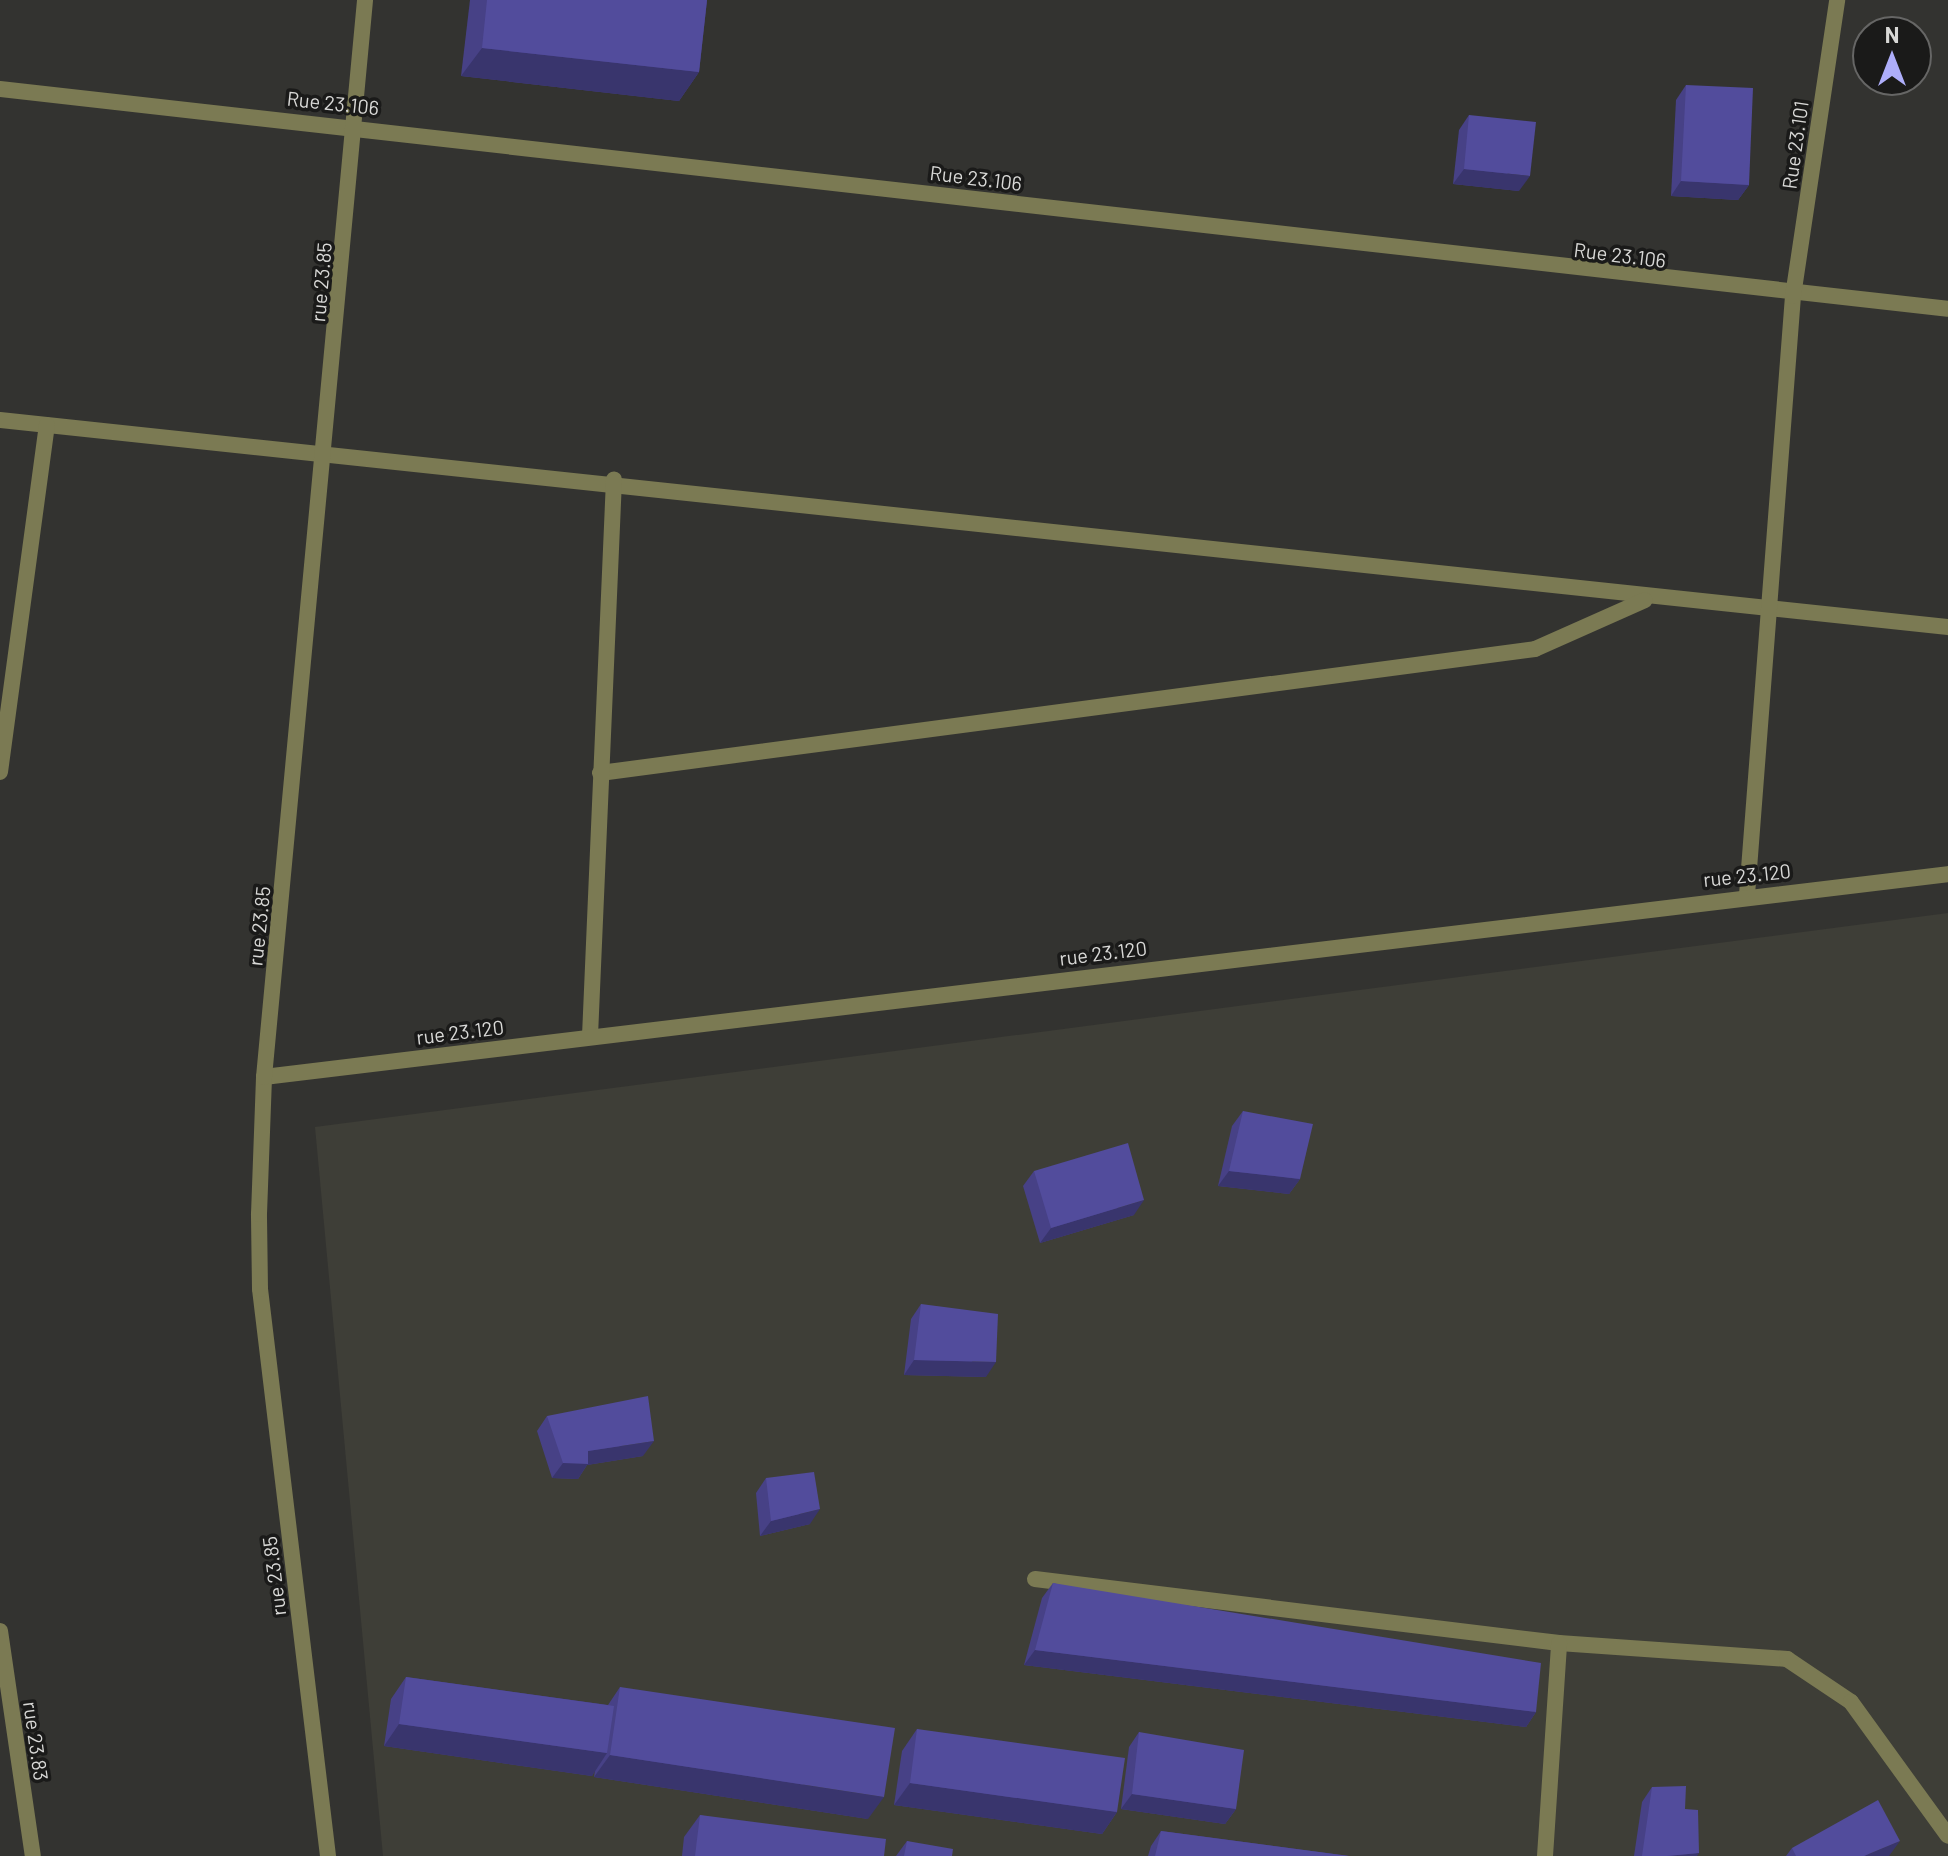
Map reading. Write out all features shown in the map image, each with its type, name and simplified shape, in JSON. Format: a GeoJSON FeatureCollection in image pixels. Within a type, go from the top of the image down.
{"type":"FeatureCollection","features":[{"type":"Feature","properties":{"kind":"street","name":"rue 23.85"},"geometry":{"type":"LineString","coordinates":[[328,1856],[260,1289],[264,1077],[327,454],[365,0]]}},
{"type":"Feature","properties":{"kind":"street","name":"Rue 23.101"},"geometry":{"type":"LineString","coordinates":[[1747,895],[1766,608],[1793,296],[1837,0]]}},
{"type":"Feature","properties":{"kind":"street","name":"Rue 23.106"},"geometry":{"type":"LineString","coordinates":[[0,89],[354,125],[1793,296],[1948,309]]}},
{"type":"Feature","properties":{"kind":"street"},"geometry":{"type":"LineString","coordinates":[[0,420],[614,480],[1645,600],[1766,608],[1948,627]]}},
{"type":"Feature","properties":{"kind":"street"},"geometry":{"type":"LineString","coordinates":[[0,772],[6,679],[47,425]]}},
{"type":"Feature","properties":{"kind":"street"},"geometry":{"type":"LineString","coordinates":[[590,1036],[614,480]]}},
{"type":"Feature","properties":{"kind":"street"},"geometry":{"type":"LineString","coordinates":[[600,773],[1535,649],[1645,600]]}},
{"type":"Feature","properties":{"kind":"street","name":"rue 23.120"},"geometry":{"type":"LineString","coordinates":[[264,1077],[1747,895],[1948,874]]}},
{"type":"Feature","properties":{"kind":"street"},"geometry":{"type":"LineString","coordinates":[[1035,1579],[1559,1643],[1760,1656],[1813,1670],[1851,1702],[1948,1836]]}},
{"type":"Feature","properties":{"kind":"street","name":"rue 23.83"},"geometry":{"type":"LineString","coordinates":[[0,1631],[33,1856]]}},
{"type":"Feature","properties":{"kind":"street"},"geometry":{"type":"LineString","coordinates":[[1545,1856],[1559,1643]]}},
{"type":"Feature","properties":{"kind":"shaded area"},"geometry":{"type":"Polygon","coordinates":[[[1948,913],[1948,1856],[383,1856],[315,1127],[1948,913]]]}},
{"type":"Feature","properties":{"kind":"building"},"geometry":{"type":"Polygon","coordinates":[[[487,0],[707,0],[699,72],[482,48],[487,0]]]}},
{"type":"Feature","properties":{"kind":"building"},"geometry":{"type":"Polygon","coordinates":[[[1686,85],[1753,88],[1749,185],[1681,181],[1686,85]]]}},
{"type":"Feature","properties":{"kind":"building"},"geometry":{"type":"Polygon","coordinates":[[[1469,115],[1536,122],[1530,176],[1464,169],[1469,115]]]}},
{"type":"Feature","properties":{"kind":"building"},"geometry":{"type":"Polygon","coordinates":[[[1243,1111],[1313,1124],[1300,1179],[1229,1171],[1243,1111]]]}},
{"type":"Feature","properties":{"kind":"building"},"geometry":{"type":"Polygon","coordinates":[[[1128,1143],[1144,1200],[1051,1228],[1034,1171],[1128,1143]]]}},
{"type":"Feature","properties":{"kind":"building"},"geometry":{"type":"Polygon","coordinates":[[[921,1304],[998,1314],[996,1362],[914,1360],[921,1304]]]}},
{"type":"Feature","properties":{"kind":"building"},"geometry":{"type":"Polygon","coordinates":[[[648,1396],[654,1441],[588,1451],[588,1464],[563,1463],[547,1416],[648,1396]]]}},
{"type":"Feature","properties":{"kind":"building"},"geometry":{"type":"Polygon","coordinates":[[[814,1472],[820,1509],[771,1521],[766,1478],[814,1472]]]}},
{"type":"Feature","properties":{"kind":"building"},"geometry":{"type":"Polygon","coordinates":[[[1053,1583],[1541,1663],[1536,1712],[1035,1650],[1053,1583]]]}},
{"type":"Feature","properties":{"kind":"building"},"geometry":{"type":"Polygon","coordinates":[[[406,1677],[614,1706],[607,1753],[399,1724],[406,1677]]]}},
{"type":"Feature","properties":{"kind":"building"},"geometry":{"type":"Polygon","coordinates":[[[620,1687],[895,1728],[884,1797],[610,1755],[620,1687]]]}},
{"type":"Feature","properties":{"kind":"building"},"geometry":{"type":"Polygon","coordinates":[[[917,1729],[1125,1758],[1117,1812],[910,1783],[917,1729]]]}},
{"type":"Feature","properties":{"kind":"building"},"geometry":{"type":"Polygon","coordinates":[[[1139,1732],[1244,1750],[1236,1809],[1132,1794],[1139,1732]]]}},
{"type":"Feature","properties":{"kind":"building"},"geometry":{"type":"Polygon","coordinates":[[[1686,1786],[1685,1809],[1698,1810],[1699,1853],[1642,1856],[1652,1787],[1686,1786]]]}},
{"type":"Feature","properties":{"kind":"building"},"geometry":{"type":"Polygon","coordinates":[[[1878,1800],[1900,1841],[1864,1856],[1796,1856],[1792,1848],[1878,1800]]]}},
{"type":"Feature","properties":{"kind":"building"},"geometry":{"type":"Polygon","coordinates":[[[700,1815],[886,1839],[884,1856],[695,1856],[700,1815]]]}},
{"type":"Feature","properties":{"kind":"building"},"geometry":{"type":"Polygon","coordinates":[[[1161,1831],[1349,1856],[1155,1856],[1161,1831]]]}},
{"type":"Feature","properties":{"kind":"building"},"geometry":{"type":"Polygon","coordinates":[[[907,1841],[953,1849],[952,1856],[904,1856],[907,1841]]]}}]}
